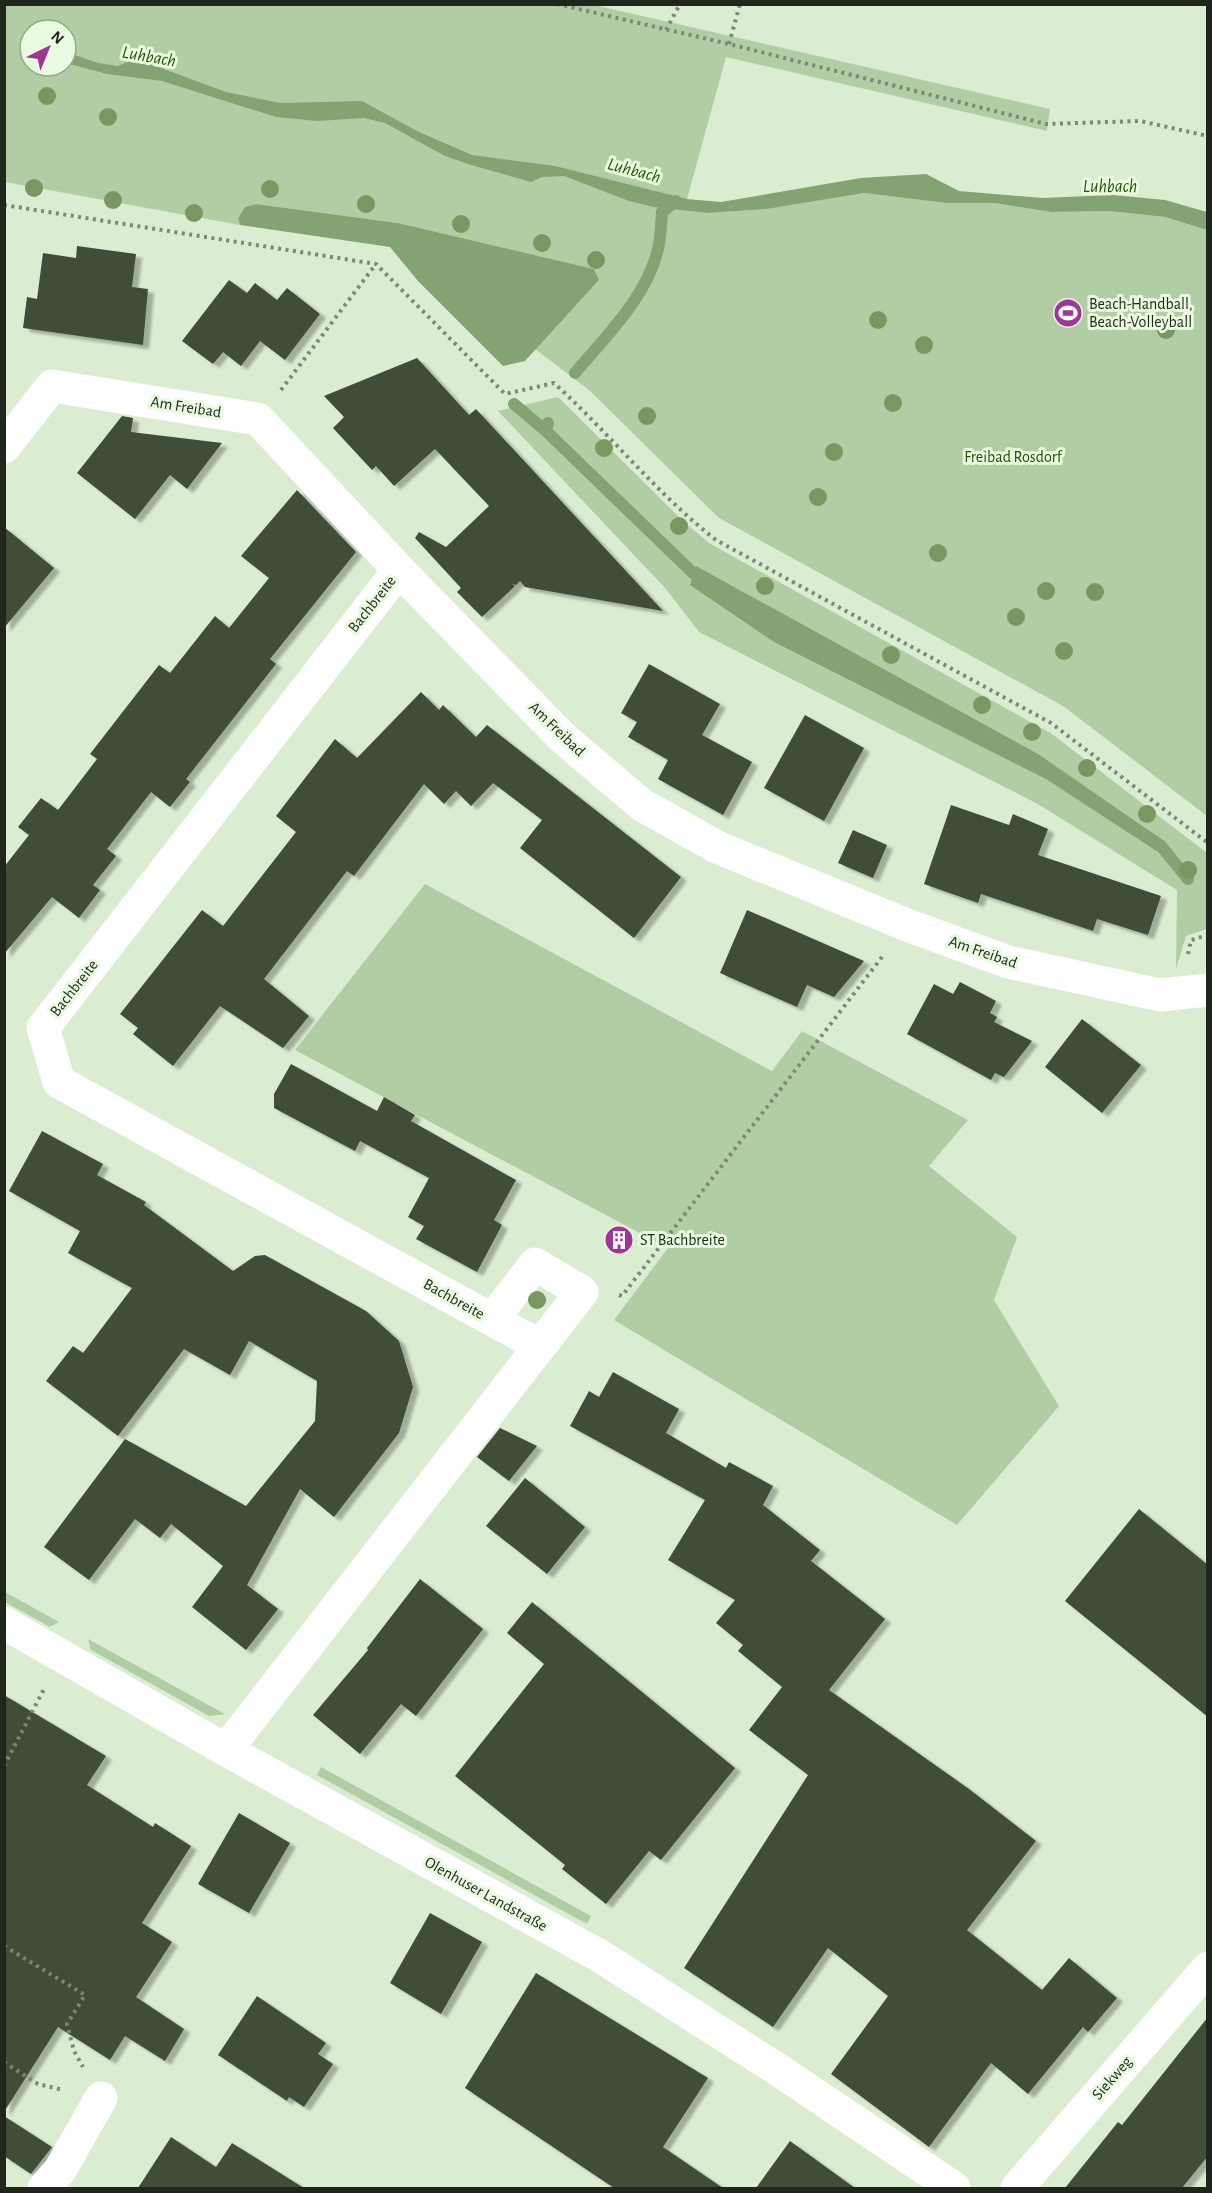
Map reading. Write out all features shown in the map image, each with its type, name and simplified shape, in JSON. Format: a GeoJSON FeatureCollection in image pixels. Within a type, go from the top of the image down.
{"type":"FeatureCollection","features":[{"type":"Feature","properties":{"kind":"street","name":"Am Freibad"},"geometry":{"type":"LineString","coordinates":[[4,447],[52,386],[258,419],[399,570],[563,738],[642,805],[717,847],[907,925],[1008,962],[1113,987],[1160,995],[1208,990]]}},
{"type":"Feature","properties":{"kind":"street","name":"Bachbreite"},"geometry":{"type":"LineString","coordinates":[[399,570],[43,1028],[59,1082],[540,1346]]}},
{"type":"Feature","properties":{"kind":"street","name":"Bachbreite"},"geometry":{"type":"LineString","coordinates":[[492,1320],[535,1264],[582,1292]]}},
{"type":"Feature","properties":{"kind":"street"},"geometry":{"type":"LineString","coordinates":[[226,1750],[582,1292]]}},
{"type":"Feature","properties":{"kind":"street","name":"Olenhuser Landstraße"},"geometry":{"type":"LineString","coordinates":[[4,1623],[226,1750],[600,1956],[780,2071],[954,2188]]}},
{"type":"Feature","properties":{"kind":"street","name":"Siekweg"},"geometry":{"type":"LineString","coordinates":[[1017,2188],[1208,1968]]}},
{"type":"Feature","properties":{"kind":"street"},"geometry":{"type":"LineString","coordinates":[[44,2188],[60,2170],[101,2098]]}},
{"type":"Feature","properties":{"kind":"path"},"geometry":{"type":"LineString","coordinates":[[557,4],[729,44],[1046,124],[1140,121],[1208,135]]}},
{"type":"Feature","properties":{"kind":"path"},"geometry":{"type":"LineString","coordinates":[[666,30],[680,4]]}},
{"type":"Feature","properties":{"kind":"path"},"geometry":{"type":"LineString","coordinates":[[729,44],[740,4]]}},
{"type":"Feature","properties":{"kind":"path"},"geometry":{"type":"LineString","coordinates":[[4,205],[376,264],[505,394],[528,391],[554,383],[585,412],[679,512],[716,540],[1051,723],[1208,843]]}},
{"type":"Feature","properties":{"kind":"path"},"geometry":{"type":"LineString","coordinates":[[258,419],[376,264]]}},
{"type":"Feature","properties":{"kind":"path"},"geometry":{"type":"LineString","coordinates":[[582,1292],[622,1296],[907,925]]}},
{"type":"Feature","properties":{"kind":"path"},"geometry":{"type":"LineString","coordinates":[[4,1766],[62,1655]]}},
{"type":"Feature","properties":{"kind":"path"},"geometry":{"type":"LineString","coordinates":[[4,1946],[85,1995],[67,2024],[74,2051],[101,2098]]}},
{"type":"Feature","properties":{"kind":"path"},"geometry":{"type":"LineString","coordinates":[[4,2062],[38,2084],[101,2098]]}},
{"type":"Feature","properties":{"kind":"green space","name":"Freibad Rosdorf"},"geometry":{"type":"Polygon","coordinates":[[[4,5],[594,5],[1050,109],[1047,131],[726,57],[684,210],[707,213],[767,209],[864,193],[946,203],[994,203],[1051,212],[1109,211],[1165,217],[1207,230],[1207,816],[1063,706],[719,518],[589,390],[535,349],[599,280],[594,269],[398,223],[256,204],[245,207],[238,217],[240,225],[5,182],[4,5]]]}},
{"type":"Feature","properties":{"kind":"green space"},"geometry":{"type":"Polygon","coordinates":[[[558,397],[682,520],[709,543],[1052,734],[1207,853],[1207,929],[1186,936],[1176,969],[1177,890],[1036,803],[699,632],[666,589],[498,411],[558,397]]]}},
{"type":"Feature","properties":{"kind":"green space"},"geometry":{"type":"Polygon","coordinates":[[[425,884],[772,1071],[802,1031],[968,1120],[929,1166],[1017,1237],[994,1300],[1059,1406],[957,1525],[614,1320],[668,1248],[295,1050],[425,884]]]}},
{"type":"Feature","properties":{"kind":"green space"},"geometry":{"type":"Polygon","coordinates":[[[5,1592],[59,1622],[50,1627],[5,1602],[5,1592]]]}},
{"type":"Feature","properties":{"kind":"green space"},"geometry":{"type":"Polygon","coordinates":[[[88,1639],[225,1714],[209,1716],[91,1650],[88,1639]]]}},
{"type":"Feature","properties":{"kind":"green space"},"geometry":{"type":"Polygon","coordinates":[[[321,1767],[591,1916],[587,1924],[317,1775],[321,1767]]]}},
{"type":"Feature","properties":{"kind":"shaded area"},"geometry":{"type":"Polygon","coordinates":[[[78,56],[98,63],[118,66],[132,60],[153,65],[226,92],[280,103],[362,101],[419,132],[472,155],[555,166],[687,199],[721,202],[861,178],[926,174],[959,191],[1042,198],[1113,195],[1165,200],[1207,212],[1207,230],[1165,217],[1109,211],[1051,212],[994,203],[946,203],[864,193],[767,209],[707,213],[654,207],[629,201],[564,176],[542,177],[531,182],[468,164],[445,156],[385,123],[364,118],[317,121],[276,117],[162,81],[107,74],[78,66],[78,56]]]}},
{"type":"Feature","properties":{"kind":"shaded area"},"geometry":{"type":"Polygon","coordinates":[[[256,204],[398,223],[594,269],[599,280],[525,361],[503,366],[418,281],[390,247],[240,225],[238,218],[245,207],[256,204]]]}},
{"type":"Feature","properties":{"kind":"shaded area"},"geometry":{"type":"Polygon","coordinates":[[[696,566],[1038,754],[1164,841],[1158,852],[1046,779],[774,642],[690,585],[696,566]]]}},
{"type":"Feature","properties":{"kind":"building"},"geometry":{"type":"Polygon","coordinates":[[[77,246],[136,254],[132,287],[148,289],[143,345],[23,328],[27,297],[37,299],[43,253],[76,258],[77,246]]]}},
{"type":"Feature","properties":{"kind":"building"},"geometry":{"type":"Polygon","coordinates":[[[229,280],[247,293],[255,283],[277,300],[287,288],[320,314],[285,360],[260,341],[241,366],[223,352],[213,364],[182,341],[229,280]]]}},
{"type":"Feature","properties":{"kind":"building"},"geometry":{"type":"Polygon","coordinates":[[[417,358],[469,415],[476,409],[663,611],[525,587],[520,581],[516,585],[512,584],[515,586],[482,617],[457,592],[461,588],[415,538],[419,532],[446,547],[489,506],[435,449],[394,486],[376,466],[372,470],[333,428],[344,417],[324,396],[417,358]]]}},
{"type":"Feature","properties":{"kind":"building"},"geometry":{"type":"Polygon","coordinates":[[[122,416],[133,418],[131,432],[222,443],[187,489],[170,475],[135,519],[77,473],[122,416]]]}},
{"type":"Feature","properties":{"kind":"building"},"geometry":{"type":"Polygon","coordinates":[[[297,490],[356,552],[270,659],[276,664],[186,779],[190,782],[170,807],[151,792],[107,849],[116,856],[93,885],[100,890],[79,918],[52,897],[4,954],[4,867],[29,835],[18,827],[41,798],[58,810],[97,759],[90,754],[159,665],[170,673],[215,616],[229,628],[269,578],[241,556],[297,490]]]}},
{"type":"Feature","properties":{"kind":"building"},"geometry":{"type":"Polygon","coordinates":[[[4,527],[54,568],[4,628],[4,527]]]}},
{"type":"Feature","properties":{"kind":"building"},"geometry":{"type":"Polygon","coordinates":[[[649,664],[720,704],[702,735],[752,762],[723,815],[658,779],[668,760],[628,737],[637,722],[621,713],[649,664]]]}},
{"type":"Feature","properties":{"kind":"building"},"geometry":{"type":"Polygon","coordinates":[[[421,692],[439,710],[443,705],[476,737],[487,725],[681,877],[634,938],[520,848],[542,820],[493,783],[471,806],[456,791],[444,804],[424,784],[354,876],[347,871],[264,979],[309,1016],[283,1048],[220,1006],[173,1066],[133,1034],[138,1028],[120,1014],[202,910],[223,926],[296,832],[276,816],[335,739],[357,758],[421,692]]]}},
{"type":"Feature","properties":{"kind":"building"},"geometry":{"type":"Polygon","coordinates":[[[805,715],[864,748],[824,821],[764,788],[805,715]]]}},
{"type":"Feature","properties":{"kind":"building"},"geometry":{"type":"Polygon","coordinates":[[[951,805],[1009,825],[1013,814],[1048,829],[1038,855],[1161,896],[1148,935],[1097,919],[1093,931],[981,894],[978,903],[924,884],[951,805]]]}},
{"type":"Feature","properties":{"kind":"building"},"geometry":{"type":"Polygon","coordinates":[[[853,830],[887,845],[873,878],[838,863],[853,830]]]}},
{"type":"Feature","properties":{"kind":"building"},"geometry":{"type":"Polygon","coordinates":[[[747,910],[864,961],[834,997],[807,985],[797,1007],[720,973],[747,910]]]}},
{"type":"Feature","properties":{"kind":"building"},"geometry":{"type":"Polygon","coordinates":[[[960,982],[996,1001],[990,1013],[997,1017],[994,1022],[1032,1041],[1004,1077],[995,1073],[991,1080],[907,1034],[934,984],[953,994],[960,982]]]}},
{"type":"Feature","properties":{"kind":"building"},"geometry":{"type":"Polygon","coordinates":[[[1082,1019],[1141,1065],[1102,1113],[1045,1067],[1082,1019]]]}},
{"type":"Feature","properties":{"kind":"building"},"geometry":{"type":"Polygon","coordinates":[[[291,1064],[377,1111],[384,1097],[415,1115],[411,1121],[516,1180],[494,1220],[502,1225],[477,1272],[416,1239],[424,1226],[408,1217],[429,1178],[360,1141],[355,1151],[274,1108],[274,1094],[291,1064]]]}},
{"type":"Feature","properties":{"kind":"building"},"geometry":{"type":"Polygon","coordinates":[[[42,1131],[103,1164],[97,1175],[146,1202],[144,1205],[233,1271],[255,1256],[265,1255],[366,1311],[399,1341],[413,1387],[399,1433],[334,1517],[300,1489],[247,1585],[278,1609],[246,1650],[192,1607],[223,1566],[171,1524],[160,1538],[135,1519],[89,1580],[44,1547],[125,1439],[246,1506],[315,1421],[317,1381],[249,1341],[230,1375],[184,1349],[118,1436],[46,1381],[73,1346],[83,1353],[132,1288],[68,1253],[80,1231],[9,1191],[42,1131]]]}},
{"type":"Feature","properties":{"kind":"building"},"geometry":{"type":"Polygon","coordinates":[[[613,1372],[679,1409],[666,1433],[726,1468],[729,1462],[773,1486],[763,1505],[820,1550],[811,1561],[885,1619],[829,1690],[969,1789],[1036,1841],[967,1930],[1042,1990],[1069,1958],[1117,1998],[1088,2032],[1083,2027],[1028,2094],[991,2063],[929,2147],[831,2074],[888,1996],[828,1948],[773,2027],[684,1968],[808,1775],[749,1730],[782,1687],[738,1651],[743,1645],[716,1623],[735,1600],[668,1560],[705,1500],[570,1426],[589,1391],[599,1397],[613,1372]]]}},
{"type":"Feature","properties":{"kind":"building"},"geometry":{"type":"Polygon","coordinates":[[[500,1428],[537,1446],[509,1481],[477,1457],[500,1428]]]}},
{"type":"Feature","properties":{"kind":"building"},"geometry":{"type":"Polygon","coordinates":[[[525,1478],[585,1527],[547,1574],[486,1526],[525,1478]]]}},
{"type":"Feature","properties":{"kind":"building"},"geometry":{"type":"Polygon","coordinates":[[[1139,1509],[1208,1565],[1208,1717],[1065,1601],[1139,1509]]]}},
{"type":"Feature","properties":{"kind":"building"},"geometry":{"type":"Polygon","coordinates":[[[420,1579],[483,1629],[416,1716],[401,1704],[360,1754],[313,1715],[368,1650],[367,1648],[420,1579]]]}},
{"type":"Feature","properties":{"kind":"building"},"geometry":{"type":"Polygon","coordinates":[[[532,1602],[735,1768],[661,1860],[649,1851],[606,1904],[562,1869],[565,1865],[455,1776],[544,1664],[507,1633],[532,1602]]]}},
{"type":"Feature","properties":{"kind":"building"},"geometry":{"type":"Polygon","coordinates":[[[4,1695],[106,1756],[87,1785],[153,1827],[155,1823],[191,1846],[142,1923],[172,1942],[136,1997],[184,2029],[165,2061],[125,2036],[110,2060],[58,2027],[4,2112],[4,1695]]]}},
{"type":"Feature","properties":{"kind":"building"},"geometry":{"type":"Polygon","coordinates":[[[239,1813],[290,1843],[249,1913],[198,1884],[239,1813]]]}},
{"type":"Feature","properties":{"kind":"building"},"geometry":{"type":"Polygon","coordinates":[[[430,1913],[482,1942],[441,2014],[390,1983],[430,1913]]]}},
{"type":"Feature","properties":{"kind":"building"},"geometry":{"type":"Polygon","coordinates":[[[536,1973],[708,2078],[663,2147],[723,2188],[614,2188],[465,2088],[536,1973]]]}},
{"type":"Feature","properties":{"kind":"building"},"geometry":{"type":"Polygon","coordinates":[[[257,1996],[326,2043],[318,2054],[333,2064],[304,2107],[289,2097],[287,2101],[218,2055],[257,1996]]]}},
{"type":"Feature","properties":{"kind":"building"},"geometry":{"type":"Polygon","coordinates":[[[1208,2017],[1208,2156],[1182,2188],[1065,2188],[1118,2122],[1122,2125],[1208,2017]]]}},
{"type":"Feature","properties":{"kind":"building"},"geometry":{"type":"Polygon","coordinates":[[[4,2116],[52,2147],[31,2174],[4,2156],[4,2116]]]}},
{"type":"Feature","properties":{"kind":"building"},"geometry":{"type":"Polygon","coordinates":[[[171,2137],[216,2167],[232,2143],[304,2188],[138,2188],[171,2137]]]}},
{"type":"Feature","properties":{"kind":"building"},"geometry":{"type":"Polygon","coordinates":[[[790,2141],[855,2188],[756,2188],[790,2141]]]}},
{"type":"Feature","properties":{"kind":"waterway"},"geometry":{"type":"LineString","coordinates":[[575,373],[624,316],[645,284],[658,249],[662,212],[676,201]]}},
{"type":"Feature","properties":{"kind":"waterway"},"geometry":{"type":"LineString","coordinates":[[514,404],[546,431]]}},
{"type":"Feature","properties":{"kind":"waterway"},"geometry":{"type":"LineString","coordinates":[[548,423],[546,431],[693,573],[705,581]]}},
{"type":"Feature","properties":{"kind":"waterway"},"geometry":{"type":"LineString","coordinates":[[1148,837],[1161,846],[1188,879]]}},
{"type":"Feature","properties":{"kind":"place","name":"Beach-Handball, Beach-Volleyball"},"geometry":{"type":"Point","coordinates":[1068,313]}},
{"type":"Feature","properties":{"kind":"place","name":"ST Bachbreite"},"geometry":{"type":"Point","coordinates":[619,1240]}},
{"type":"Feature","properties":{"kind":"water label","name":"Luhbach"},"geometry":{"type":"Point","coordinates":[149,57]}},
{"type":"Feature","properties":{"kind":"water label","name":"Luhbach"},"geometry":{"type":"Point","coordinates":[634,171]}},
{"type":"Feature","properties":{"kind":"water label","name":"Luhbach"},"geometry":{"type":"Point","coordinates":[1110,187]}}]}
